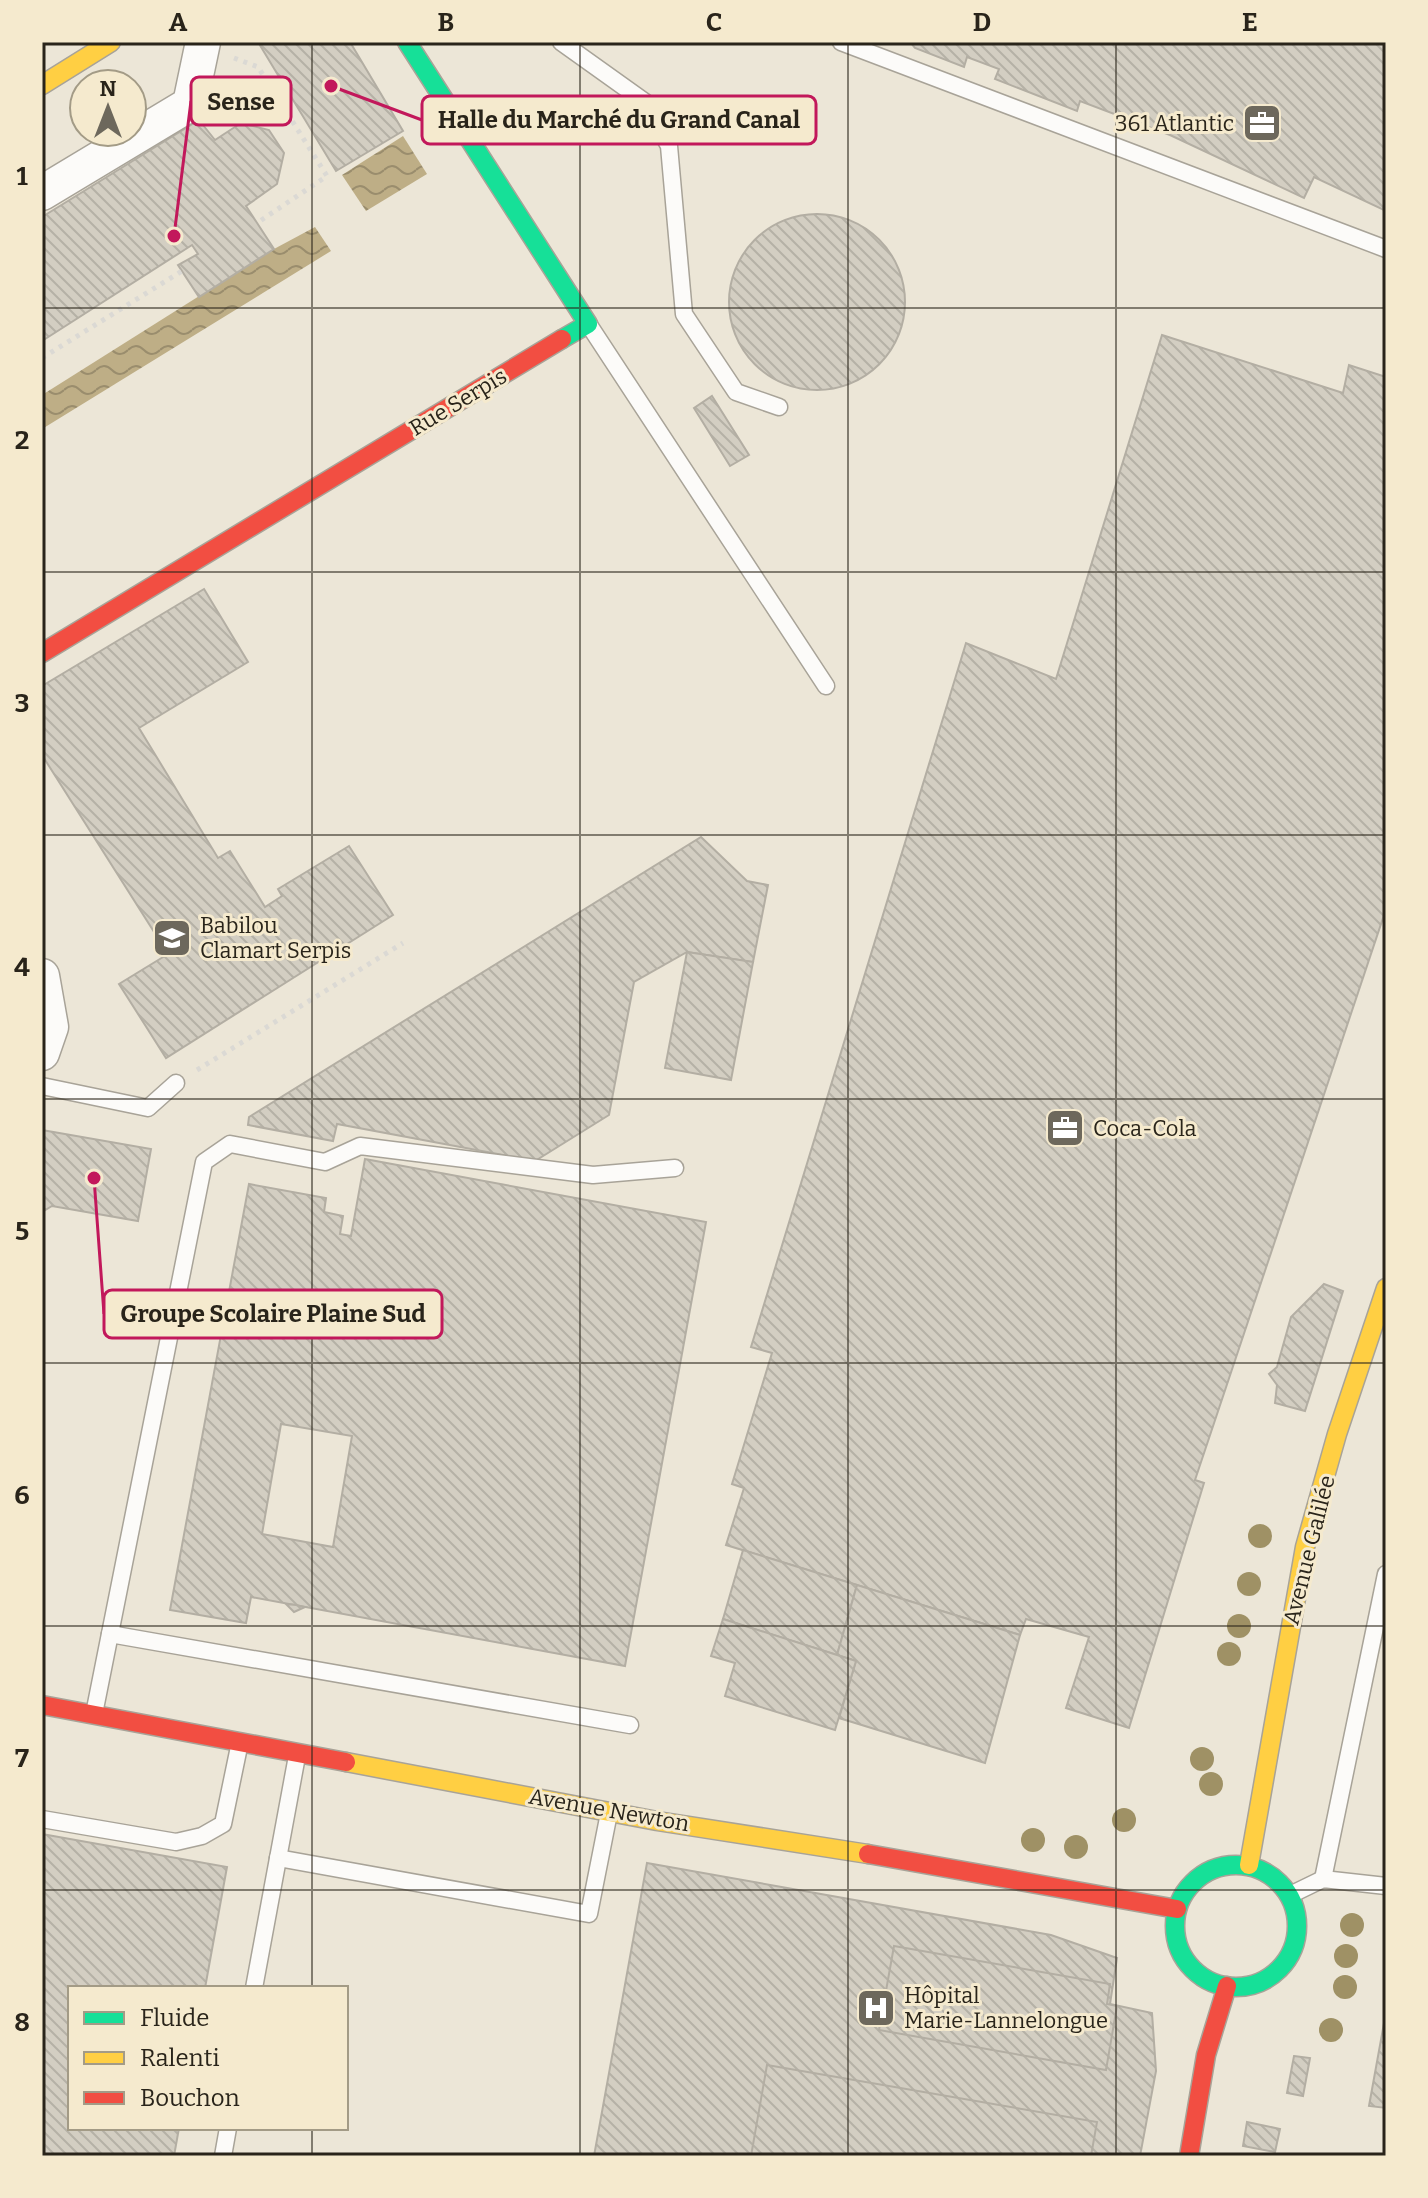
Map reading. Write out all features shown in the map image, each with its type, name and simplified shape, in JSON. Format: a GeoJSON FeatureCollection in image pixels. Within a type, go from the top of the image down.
{"type":"FeatureCollection","features":[{"type":"Feature","properties":{"kind":"street"},"geometry":{"type":"LineString","coordinates":[[42,85],[111,42]]}},
{"type":"Feature","properties":{"kind":"street"},"geometry":{"type":"LineString","coordinates":[[407,42],[588,324]]}},
{"type":"Feature","properties":{"kind":"street"},"geometry":{"type":"LineString","coordinates":[[42,193],[190,104],[204,44]]}},
{"type":"Feature","properties":{"kind":"street","name":"Rue Serpis"},"geometry":{"type":"LineString","coordinates":[[42,653],[588,324]]}},
{"type":"Feature","properties":{"kind":"street"},"geometry":{"type":"LineString","coordinates":[[42,976],[51,1027],[42,1053]]}},
{"type":"Feature","properties":{"kind":"street","name":"Avenue Galilée"},"geometry":{"type":"LineString","coordinates":[[1249,1865],[1259,1826],[1297,1584],[1357,1370],[1386,1288]]}},
{"type":"Feature","properties":{"kind":"street","name":"Avenue Newton"},"geometry":{"type":"LineString","coordinates":[[42,1705],[657,1821],[776,1837],[1177,1909]]}},
{"type":"Feature","properties":{"kind":"street"},"geometry":{"type":"LineString","coordinates":[[1230,1864],[1249,1865],[1279,1882],[1290,1895],[1297,1914],[1298,1933],[1292,1952],[1265,1980],[1247,1986],[1227,1986],[1207,1980],[1191,1968],[1180,1950],[1175,1930],[1177,1909],[1184,1892],[1212,1869],[1230,1864]]}},
{"type":"Feature","properties":{"kind":"street"},"geometry":{"type":"LineString","coordinates":[[1189,2156],[1206,2055],[1227,1986]]}},
{"type":"Feature","properties":{"kind":"lane"},"geometry":{"type":"LineString","coordinates":[[561,42],[645,102],[669,146],[684,314],[736,392],[779,407]]}},
{"type":"Feature","properties":{"kind":"lane"},"geometry":{"type":"LineString","coordinates":[[841,42],[1386,249]]}},
{"type":"Feature","properties":{"kind":"lane"},"geometry":{"type":"LineString","coordinates":[[588,324],[826,686]]}},
{"type":"Feature","properties":{"kind":"lane"},"geometry":{"type":"LineString","coordinates":[[42,1086],[148,1108],[176,1083]]}},
{"type":"Feature","properties":{"kind":"lane"},"geometry":{"type":"LineString","coordinates":[[94,1715],[204,1162],[230,1144],[325,1162],[360,1146],[593,1175],[675,1168]]}},
{"type":"Feature","properties":{"kind":"lane"},"geometry":{"type":"LineString","coordinates":[[1323,1879],[1386,1574]]}},
{"type":"Feature","properties":{"kind":"lane"},"geometry":{"type":"LineString","coordinates":[[110,1634],[630,1725]]}},
{"type":"Feature","properties":{"kind":"lane"},"geometry":{"type":"LineString","coordinates":[[42,1819],[176,1842],[202,1836],[223,1824],[240,1741]]}},
{"type":"Feature","properties":{"kind":"lane"},"geometry":{"type":"LineString","coordinates":[[254,1986],[298,1751]]}},
{"type":"Feature","properties":{"kind":"lane"},"geometry":{"type":"LineString","coordinates":[[278,1858],[589,1914],[610,1812]]}},
{"type":"Feature","properties":{"kind":"lane"},"geometry":{"type":"LineString","coordinates":[[1290,1895],[1323,1879],[1386,1886]]}},
{"type":"Feature","properties":{"kind":"lane"},"geometry":{"type":"LineString","coordinates":[[223,2156],[228,2130]]}},
{"type":"Feature","properties":{"kind":"path"},"geometry":{"type":"LineString","coordinates":[[204,44],[258,67],[327,176],[257,223]]}},
{"type":"Feature","properties":{"kind":"path"},"geometry":{"type":"LineString","coordinates":[[42,358],[182,271]]}},
{"type":"Feature","properties":{"kind":"path"},"geometry":{"type":"LineString","coordinates":[[176,1083],[403,943]]}},
{"type":"Feature","properties":{"kind":"water"},"geometry":{"type":"Polygon","coordinates":[[[403,136],[427,174],[366,211],[342,175],[403,136]]]}},
{"type":"Feature","properties":{"kind":"water"},"geometry":{"type":"Polygon","coordinates":[[[315,227],[331,251],[42,429],[42,395],[274,249],[315,227]]]}},
{"type":"Feature","properties":{"kind":"building"},"geometry":{"type":"Polygon","coordinates":[[[258,42],[350,42],[403,131],[336,171],[258,42]]]}},
{"type":"Feature","properties":{"kind":"building","name":"361 Atlantic"},"geometry":{"type":"Polygon","coordinates":[[[910,42],[1386,42],[1386,211],[1314,177],[1304,198],[1170,135],[1080,101],[1077,111],[995,79],[999,69],[967,57],[964,67],[915,48],[910,42]]]}},
{"type":"Feature","properties":{"kind":"building"},"geometry":{"type":"Polygon","coordinates":[[[199,120],[215,140],[241,123],[269,130],[284,153],[277,184],[246,206],[274,249],[199,297],[178,265],[198,254],[192,245],[42,341],[42,217],[199,120]]]}},
{"type":"Feature","properties":{"kind":"building"},"geometry":{"type":"Polygon","coordinates":[[[817,214],[851,221],[879,240],[898,268],[905,302],[898,336],[879,364],[851,383],[817,390],[783,383],[755,364],[736,336],[729,302],[736,268],[755,240],[783,221],[817,214]]]}},
{"type":"Feature","properties":{"kind":"building","name":"Coca-Cola"},"geometry":{"type":"Polygon","coordinates":[[[1162,335],[1343,393],[1349,365],[1386,377],[1386,909],[1195,1480],[1204,1483],[1129,1728],[1066,1708],[1089,1637],[1026,1619],[1020,1635],[726,1545],[744,1488],[732,1484],[772,1353],[751,1347],[966,643],[1056,679],[1162,335]]]}},
{"type":"Feature","properties":{"kind":"building"},"geometry":{"type":"Polygon","coordinates":[[[712,396],[749,455],[730,466],[694,408],[712,396]]]}},
{"type":"Feature","properties":{"kind":"building"},"geometry":{"type":"Polygon","coordinates":[[[204,589],[248,662],[139,728],[218,858],[230,851],[265,907],[282,896],[278,889],[349,846],[393,915],[166,1058],[119,984],[168,954],[42,755],[42,686],[204,589]]]}},
{"type":"Feature","properties":{"kind":"building"},"geometry":{"type":"Polygon","coordinates":[[[701,837],[747,881],[768,885],[753,962],[687,952],[634,982],[609,1115],[535,1161],[337,1124],[333,1141],[248,1125],[249,1117],[701,837]]]}},
{"type":"Feature","properties":{"kind":"building"},"geometry":{"type":"Polygon","coordinates":[[[687,952],[753,962],[731,1080],[665,1068],[687,952]]]}},
{"type":"Feature","properties":{"kind":"building"},"geometry":{"type":"Polygon","coordinates":[[[42,1130],[151,1149],[138,1221],[52,1206],[42,1212],[42,1130]]]}},
{"type":"Feature","properties":{"kind":"building"},"geometry":{"type":"Polygon","coordinates":[[[365,1159],[706,1222],[625,1666],[251,1597],[246,1623],[170,1610],[249,1184],[326,1198],[324,1212],[343,1216],[340,1234],[351,1236],[365,1159]],[[281,1424],[262,1534],[333,1547],[352,1436],[281,1424]]]}},
{"type":"Feature","properties":{"kind":"building"},"geometry":{"type":"Polygon","coordinates":[[[1324,1284],[1343,1291],[1305,1411],[1275,1403],[1277,1385],[1269,1374],[1277,1367],[1291,1317],[1324,1284]]]}},
{"type":"Feature","properties":{"kind":"building"},"geometry":{"type":"Polygon","coordinates":[[[743,1550],[857,1585],[837,1655],[723,1619],[743,1550]]]}},
{"type":"Feature","properties":{"kind":"building"},"geometry":{"type":"Polygon","coordinates":[[[857,1585],[1020,1635],[985,1763],[839,1718],[856,1661],[837,1655],[857,1585]]]}},
{"type":"Feature","properties":{"kind":"building"},"geometry":{"type":"Polygon","coordinates":[[[286,1604],[296,1605],[305,1607],[294,1612],[286,1604]]]}},
{"type":"Feature","properties":{"kind":"building"},"geometry":{"type":"Polygon","coordinates":[[[723,1619],[856,1661],[835,1730],[725,1696],[735,1663],[711,1656],[723,1619]]]}},
{"type":"Feature","properties":{"kind":"building"},"geometry":{"type":"Polygon","coordinates":[[[42,1834],[227,1867],[205,1986],[68,1986],[68,2130],[179,2130],[174,2156],[42,2156],[42,1834]]]}},
{"type":"Feature","properties":{"kind":"building","name":"Hôpital Marie-Lannelongue"},"geometry":{"type":"Polygon","coordinates":[[[647,1863],[1051,1935],[1117,1958],[1110,2004],[1152,2013],[1156,2071],[1140,2156],[594,2156],[647,1863]]]}},
{"type":"Feature","properties":{"kind":"building","name":"Hôpital Marie-Lannelongue"},"geometry":{"type":"Polygon","coordinates":[[[894,1946],[1110,1984],[1107,2004],[1117,2006],[1106,2070],[879,2030],[894,1946]]]}},
{"type":"Feature","properties":{"kind":"building"},"geometry":{"type":"Polygon","coordinates":[[[1386,2012],[1386,2108],[1369,2106],[1386,2012]]]}},
{"type":"Feature","properties":{"kind":"building"},"geometry":{"type":"Polygon","coordinates":[[[1294,2056],[1310,2058],[1303,2096],[1287,2093],[1294,2056]]]}},
{"type":"Feature","properties":{"kind":"building","name":"Hôpital Marie-Lannelongue"},"geometry":{"type":"Polygon","coordinates":[[[767,2065],[1097,2122],[1091,2156],[751,2156],[767,2065]]]}},
{"type":"Feature","properties":{"kind":"building"},"geometry":{"type":"Polygon","coordinates":[[[1247,2122],[1280,2129],[1275,2152],[1243,2146],[1247,2122]]]}},
{"type":"Feature","properties":{"kind":"traffic: fast"},"geometry":{"type":"LineString","coordinates":[[407,42],[588,324],[562,339]]}},
{"type":"Feature","properties":{"kind":"traffic: fast"},"geometry":{"type":"LineString","coordinates":[[1236,1865],[1259,1870],[1279,1883],[1292,1903],[1297,1926],[1292,1949],[1279,1969],[1259,1982],[1236,1987],[1213,1982],[1193,1969],[1180,1949],[1175,1926],[1180,1903],[1193,1883],[1213,1870],[1236,1865]]}},
{"type":"Feature","properties":{"kind":"traffic: slow"},"geometry":{"type":"LineString","coordinates":[[42,85],[111,42]]}},
{"type":"Feature","properties":{"kind":"traffic: slow"},"geometry":{"type":"LineString","coordinates":[[1249,1865],[1305,1547],[1337,1434],[1386,1288]]}},
{"type":"Feature","properties":{"kind":"traffic: slow"},"geometry":{"type":"LineString","coordinates":[[346,1762],[657,1821],[868,1854]]}},
{"type":"Feature","properties":{"kind":"traffic: jam"},"geometry":{"type":"LineString","coordinates":[[42,653],[562,339]]}},
{"type":"Feature","properties":{"kind":"traffic: jam"},"geometry":{"type":"LineString","coordinates":[[42,1705],[346,1762]]}},
{"type":"Feature","properties":{"kind":"traffic: jam"},"geometry":{"type":"LineString","coordinates":[[868,1854],[1177,1909]]}},
{"type":"Feature","properties":{"kind":"traffic: jam"},"geometry":{"type":"LineString","coordinates":[[1189,2156],[1206,2055],[1227,1986]]}},
{"type":"Feature","properties":{"kind":"place","name":"Halle du Marché du Grand Canal"},"geometry":{"type":"Point","coordinates":[331,86]}},
{"type":"Feature","properties":{"kind":"place","name":"361 Atlantic"},"geometry":{"type":"Point","coordinates":[1262,123]}},
{"type":"Feature","properties":{"kind":"place","name":"Sense"},"geometry":{"type":"Point","coordinates":[174,236]}},
{"type":"Feature","properties":{"kind":"place","name":"Babilou Clamart Serpis"},"geometry":{"type":"Point","coordinates":[172,938]}},
{"type":"Feature","properties":{"kind":"place","name":"Coca-Cola"},"geometry":{"type":"Point","coordinates":[1065,1128]}},
{"type":"Feature","properties":{"kind":"place","name":"Groupe Scolaire Plaine Sud"},"geometry":{"type":"Point","coordinates":[94,1178]}},
{"type":"Feature","properties":{"kind":"place","name":"Hôpital Marie-Lannelongue"},"geometry":{"type":"Point","coordinates":[876,2008]}}]}
